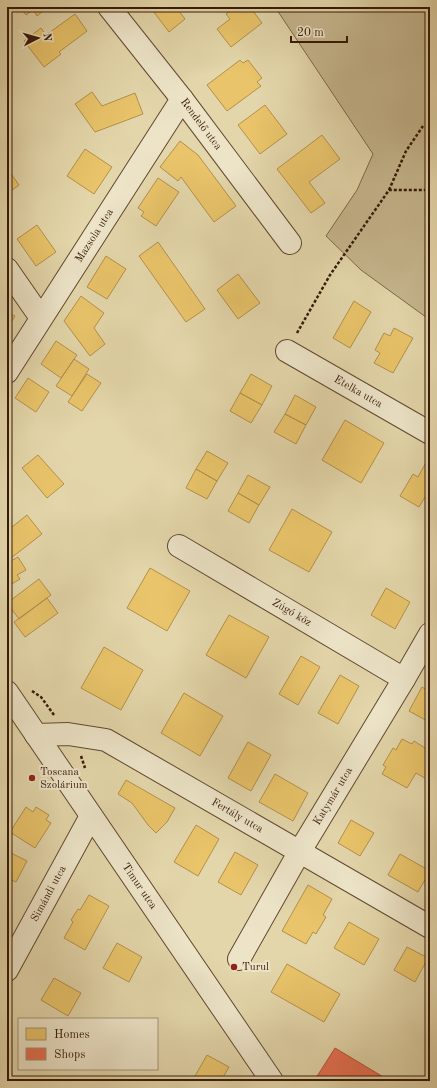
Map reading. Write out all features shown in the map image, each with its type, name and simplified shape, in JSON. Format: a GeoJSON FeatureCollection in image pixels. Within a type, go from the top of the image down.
{"type":"FeatureCollection","features":[{"type":"Feature","properties":{"kind":"street","name":"Rendelő utca"},"geometry":{"type":"LineString","coordinates":[[109,7],[182,100],[290,243]]}},
{"type":"Feature","properties":{"kind":"street","name":"Mazsola utca"},"geometry":{"type":"LineString","coordinates":[[7,372],[182,100]]}},
{"type":"Feature","properties":{"kind":"street"},"geometry":{"type":"LineString","coordinates":[[7,269],[41,318]]}},
{"type":"Feature","properties":{"kind":"street","name":"Etelka utca"},"geometry":{"type":"LineString","coordinates":[[287,351],[430,433]]}},
{"type":"Feature","properties":{"kind":"street","name":"Zúgó köz"},"geometry":{"type":"LineString","coordinates":[[179,546],[404,679]]}},
{"type":"Feature","properties":{"kind":"street","name":"Katymár utca"},"geometry":{"type":"LineString","coordinates":[[239,959],[300,851],[430,634]]}},
{"type":"Feature","properties":{"kind":"street","name":"Timur utca"},"geometry":{"type":"LineString","coordinates":[[7,692],[91,816],[263,1077]]}},
{"type":"Feature","properties":{"kind":"street","name":"Fertály utca"},"geometry":{"type":"LineString","coordinates":[[36,735],[68,734],[106,740],[430,927]]}},
{"type":"Feature","properties":{"kind":"street","name":"Simándi utca"},"geometry":{"type":"LineString","coordinates":[[7,970],[91,816]]}},
{"type":"Feature","properties":{"kind":"path"},"geometry":{"type":"LineString","coordinates":[[287,351],[330,275],[389,190],[406,151],[423,126]]}},
{"type":"Feature","properties":{"kind":"path"},"geometry":{"type":"LineString","coordinates":[[389,190],[430,190]]}},
{"type":"Feature","properties":{"kind":"shaded area"},"geometry":{"type":"Polygon","coordinates":[[[275,7],[430,7],[430,320],[361,270],[326,236],[357,190],[373,154],[275,7]]]}},
{"type":"Feature","properties":{"kind":"building: Homes"},"geometry":{"type":"Polygon","coordinates":[[[20,7],[48,7],[37,16],[33,10],[26,15],[20,7]]]}},
{"type":"Feature","properties":{"kind":"building: Homes"},"geometry":{"type":"Polygon","coordinates":[[[150,7],[176,7],[185,19],[169,32],[150,7]]]}},
{"type":"Feature","properties":{"kind":"building: Homes"},"geometry":{"type":"Polygon","coordinates":[[[235,7],[250,7],[262,23],[231,47],[217,29],[230,19],[226,14],[235,7]]]}},
{"type":"Feature","properties":{"kind":"building: Homes"},"geometry":{"type":"Polygon","coordinates":[[[75,14],[87,31],[59,52],[61,54],[44,67],[24,41],[41,28],[46,35],[75,14]]]}},
{"type":"Feature","properties":{"kind":"building: Homes"},"geometry":{"type":"Polygon","coordinates":[[[240,60],[243,63],[248,60],[262,78],[257,82],[261,86],[227,111],[207,85],[240,60]]]}},
{"type":"Feature","properties":{"kind":"building: Homes"},"geometry":{"type":"Polygon","coordinates":[[[92,92],[102,106],[135,93],[143,114],[95,132],[75,104],[92,92]]]}},
{"type":"Feature","properties":{"kind":"building: Homes"},"geometry":{"type":"Polygon","coordinates":[[[265,105],[287,134],[260,154],[238,125],[265,105]]]}},
{"type":"Feature","properties":{"kind":"building: Homes"},"geometry":{"type":"Polygon","coordinates":[[[322,135],[340,159],[309,182],[325,203],[311,213],[277,169],[322,135]]]}},
{"type":"Feature","properties":{"kind":"building: Homes"},"geometry":{"type":"Polygon","coordinates":[[[180,141],[198,155],[236,206],[214,222],[181,177],[178,181],[160,167],[180,141]]]}},
{"type":"Feature","properties":{"kind":"building: Homes"},"geometry":{"type":"Polygon","coordinates":[[[85,149],[112,167],[94,194],[67,176],[85,149]]]}},
{"type":"Feature","properties":{"kind":"building: Homes"},"geometry":{"type":"Polygon","coordinates":[[[7,168],[19,185],[7,194],[7,168]]]}},
{"type":"Feature","properties":{"kind":"building: Homes"},"geometry":{"type":"Polygon","coordinates":[[[158,178],[179,192],[156,226],[141,216],[144,212],[138,208],[158,178]]]}},
{"type":"Feature","properties":{"kind":"building: Homes"},"geometry":{"type":"Polygon","coordinates":[[[37,225],[56,252],[36,266],[17,239],[37,225]]]}},
{"type":"Feature","properties":{"kind":"building: Homes"},"geometry":{"type":"Polygon","coordinates":[[[158,242],[205,309],[186,322],[139,256],[158,242]]]}},
{"type":"Feature","properties":{"kind":"building: Homes"},"geometry":{"type":"Polygon","coordinates":[[[106,256],[126,269],[107,299],[87,287],[106,256]]]}},
{"type":"Feature","properties":{"kind":"building: Homes"},"geometry":{"type":"Polygon","coordinates":[[[238,274],[260,303],[238,319],[217,290],[238,274]]]}},
{"type":"Feature","properties":{"kind":"building: Homes"},"geometry":{"type":"Polygon","coordinates":[[[81,296],[104,313],[94,328],[105,344],[90,356],[64,321],[81,296]]]}},
{"type":"Feature","properties":{"kind":"building: Homes"},"geometry":{"type":"Polygon","coordinates":[[[354,301],[371,312],[350,348],[333,338],[354,301]]]}},
{"type":"Feature","properties":{"kind":"building: Homes"},"geometry":{"type":"Polygon","coordinates":[[[7,312],[15,316],[7,329],[7,312]]]}},
{"type":"Feature","properties":{"kind":"building: Homes"},"geometry":{"type":"Polygon","coordinates":[[[394,328],[413,338],[393,373],[374,363],[380,353],[375,350],[384,333],[390,336],[394,328]]]}},
{"type":"Feature","properties":{"kind":"building: Homes"},"geometry":{"type":"Polygon","coordinates":[[[56,341],[77,355],[61,378],[41,364],[56,341]]]}},
{"type":"Feature","properties":{"kind":"building: Homes"},"geometry":{"type":"Polygon","coordinates":[[[74,359],[89,369],[72,396],[56,386],[74,359]]]}},
{"type":"Feature","properties":{"kind":"building: Homes"},"geometry":{"type":"Polygon","coordinates":[[[87,374],[101,383],[82,411],[68,402],[87,374]]]}},
{"type":"Feature","properties":{"kind":"building: Homes"},"geometry":{"type":"Polygon","coordinates":[[[251,374],[272,386],[262,405],[240,393],[251,374]]]}},
{"type":"Feature","properties":{"kind":"building: Homes"},"geometry":{"type":"Polygon","coordinates":[[[28,378],[49,392],[36,412],[15,398],[28,378]]]}},
{"type":"Feature","properties":{"kind":"building: Homes"},"geometry":{"type":"Polygon","coordinates":[[[240,393],[262,405],[251,423],[230,411],[240,393]]]}},
{"type":"Feature","properties":{"kind":"building: Homes"},"geometry":{"type":"Polygon","coordinates":[[[295,395],[316,407],[306,425],[285,414],[295,395]]]}},
{"type":"Feature","properties":{"kind":"building: Homes"},"geometry":{"type":"Polygon","coordinates":[[[285,414],[306,425],[296,444],[274,432],[285,414]]]}},
{"type":"Feature","properties":{"kind":"building: Homes"},"geometry":{"type":"Polygon","coordinates":[[[345,420],[384,443],[361,483],[322,460],[345,420]]]}},
{"type":"Feature","properties":{"kind":"building: Homes"},"geometry":{"type":"Polygon","coordinates":[[[207,451],[228,463],[217,481],[196,469],[207,451]]]}},
{"type":"Feature","properties":{"kind":"building: Homes"},"geometry":{"type":"Polygon","coordinates":[[[38,455],[64,484],[47,498],[22,468],[38,455]]]}},
{"type":"Feature","properties":{"kind":"building: Homes"},"geometry":{"type":"Polygon","coordinates":[[[429,457],[430,489],[419,507],[400,496],[413,474],[418,477],[429,457]]]}},
{"type":"Feature","properties":{"kind":"building: Homes"},"geometry":{"type":"Polygon","coordinates":[[[196,469],[217,481],[207,499],[186,488],[196,469]]]}},
{"type":"Feature","properties":{"kind":"building: Homes"},"geometry":{"type":"Polygon","coordinates":[[[248,475],[270,487],[259,505],[238,493],[248,475]]]}},
{"type":"Feature","properties":{"kind":"building: Homes"},"geometry":{"type":"Polygon","coordinates":[[[238,493],[259,505],[249,523],[228,511],[238,493]]]}},
{"type":"Feature","properties":{"kind":"building: Homes"},"geometry":{"type":"Polygon","coordinates":[[[292,509],[332,532],[309,572],[269,550],[292,509]]]}},
{"type":"Feature","properties":{"kind":"building: Homes"},"geometry":{"type":"Polygon","coordinates":[[[27,515],[42,534],[11,558],[7,553],[7,531],[27,515]]]}},
{"type":"Feature","properties":{"kind":"building: Homes"},"geometry":{"type":"Polygon","coordinates":[[[18,557],[26,570],[17,575],[20,579],[7,587],[7,559],[9,562],[18,557]]]}},
{"type":"Feature","properties":{"kind":"building: Homes"},"geometry":{"type":"Polygon","coordinates":[[[150,568],[190,591],[167,631],[127,608],[150,568]]]}},
{"type":"Feature","properties":{"kind":"building: Homes"},"geometry":{"type":"Polygon","coordinates":[[[39,579],[51,595],[19,619],[7,603],[39,579]]]}},
{"type":"Feature","properties":{"kind":"building: Homes"},"geometry":{"type":"Polygon","coordinates":[[[386,588],[410,602],[395,629],[371,615],[386,588]]]}},
{"type":"Feature","properties":{"kind":"building: Homes"},"geometry":{"type":"Polygon","coordinates":[[[47,598],[58,613],[25,637],[14,622],[47,598]]]}},
{"type":"Feature","properties":{"kind":"building: Homes"},"geometry":{"type":"Polygon","coordinates":[[[229,615],[269,637],[246,678],[206,655],[229,615]]]}},
{"type":"Feature","properties":{"kind":"building: Homes"},"geometry":{"type":"Polygon","coordinates":[[[104,647],[143,670],[121,710],[81,688],[104,647]]]}},
{"type":"Feature","properties":{"kind":"building: Homes"},"geometry":{"type":"Polygon","coordinates":[[[301,656],[320,667],[298,705],[279,694],[301,656]]]}},
{"type":"Feature","properties":{"kind":"building: Homes"},"geometry":{"type":"Polygon","coordinates":[[[340,675],[359,686],[338,724],[318,713],[340,675]]]}},
{"type":"Feature","properties":{"kind":"building: Homes"},"geometry":{"type":"Polygon","coordinates":[[[422,687],[430,692],[429,722],[409,711],[422,687]]]}},
{"type":"Feature","properties":{"kind":"building: Homes"},"geometry":{"type":"Polygon","coordinates":[[[184,693],[223,716],[200,756],[161,733],[184,693]]]}},
{"type":"Feature","properties":{"kind":"building: Homes"},"geometry":{"type":"Polygon","coordinates":[[[402,739],[412,744],[414,741],[430,751],[430,781],[416,773],[407,788],[382,774],[386,767],[383,765],[393,748],[396,750],[402,739]]]}},
{"type":"Feature","properties":{"kind":"building: Homes"},"geometry":{"type":"Polygon","coordinates":[[[248,742],[271,755],[251,791],[228,778],[248,742]]]}},
{"type":"Feature","properties":{"kind":"building: Homes"},"geometry":{"type":"Polygon","coordinates":[[[275,774],[308,793],[293,821],[259,802],[275,774]]]}},
{"type":"Feature","properties":{"kind":"building: Homes"},"geometry":{"type":"Polygon","coordinates":[[[126,780],[175,808],[167,822],[156,833],[148,825],[132,803],[118,794],[126,780]]]}},
{"type":"Feature","properties":{"kind":"building: Homes"},"geometry":{"type":"Polygon","coordinates":[[[26,807],[33,812],[36,807],[49,815],[46,820],[51,823],[35,848],[10,832],[26,807]]]}},
{"type":"Feature","properties":{"kind":"building: Homes"},"geometry":{"type":"Polygon","coordinates":[[[351,820],[374,833],[360,856],[338,843],[351,820]]]}},
{"type":"Feature","properties":{"kind":"building: Homes"},"geometry":{"type":"Polygon","coordinates":[[[196,825],[219,839],[198,876],[174,862],[196,825]]]}},
{"type":"Feature","properties":{"kind":"building: Homes"},"geometry":{"type":"Polygon","coordinates":[[[7,851],[27,861],[16,882],[7,878],[7,851]]]}},
{"type":"Feature","properties":{"kind":"building: Homes"},"geometry":{"type":"Polygon","coordinates":[[[235,852],[258,865],[241,895],[218,882],[235,852]]]}},
{"type":"Feature","properties":{"kind":"building: Homes"},"geometry":{"type":"Polygon","coordinates":[[[400,854],[430,871],[418,892],[388,875],[400,854]]]}},
{"type":"Feature","properties":{"kind":"building: Homes"},"geometry":{"type":"Polygon","coordinates":[[[308,885],[332,899],[323,915],[326,917],[316,934],[313,932],[306,944],[282,931],[308,885]]]}},
{"type":"Feature","properties":{"kind":"building: Homes"},"geometry":{"type":"Polygon","coordinates":[[[89,895],[109,906],[85,950],[64,938],[73,922],[71,920],[78,909],[80,910],[89,895]]]}},
{"type":"Feature","properties":{"kind":"building: Homes"},"geometry":{"type":"Polygon","coordinates":[[[349,922],[379,939],[364,965],[334,948],[349,922]]]}},
{"type":"Feature","properties":{"kind":"building: Homes"},"geometry":{"type":"Polygon","coordinates":[[[117,943],[142,957],[129,982],[103,968],[117,943]]]}},
{"type":"Feature","properties":{"kind":"building: Homes"},"geometry":{"type":"Polygon","coordinates":[[[407,947],[428,958],[415,982],[394,970],[407,947]]]}},
{"type":"Feature","properties":{"kind":"building: Homes"},"geometry":{"type":"Polygon","coordinates":[[[287,964],[340,994],[324,1022],[271,992],[287,964]]]}},
{"type":"Feature","properties":{"kind":"building: Homes"},"geometry":{"type":"Polygon","coordinates":[[[54,978],[81,993],[68,1016],[41,1000],[54,978]]]}},
{"type":"Feature","properties":{"kind":"building: Homes"},"geometry":{"type":"Polygon","coordinates":[[[207,1055],[229,1067],[221,1081],[205,1081],[195,1076],[207,1055]]]}},
{"type":"Feature","properties":{"kind":"building: Shops"},"geometry":{"type":"Polygon","coordinates":[[[335,1048],[390,1081],[314,1081],[335,1048]]]}},
{"type":"Feature","properties":{"kind":"place","name":"Toscana Szolárium"},"geometry":{"type":"Point","coordinates":[32,778]}},
{"type":"Feature","properties":{"kind":"place","name":"Turul"},"geometry":{"type":"Point","coordinates":[234,967]}}]}
